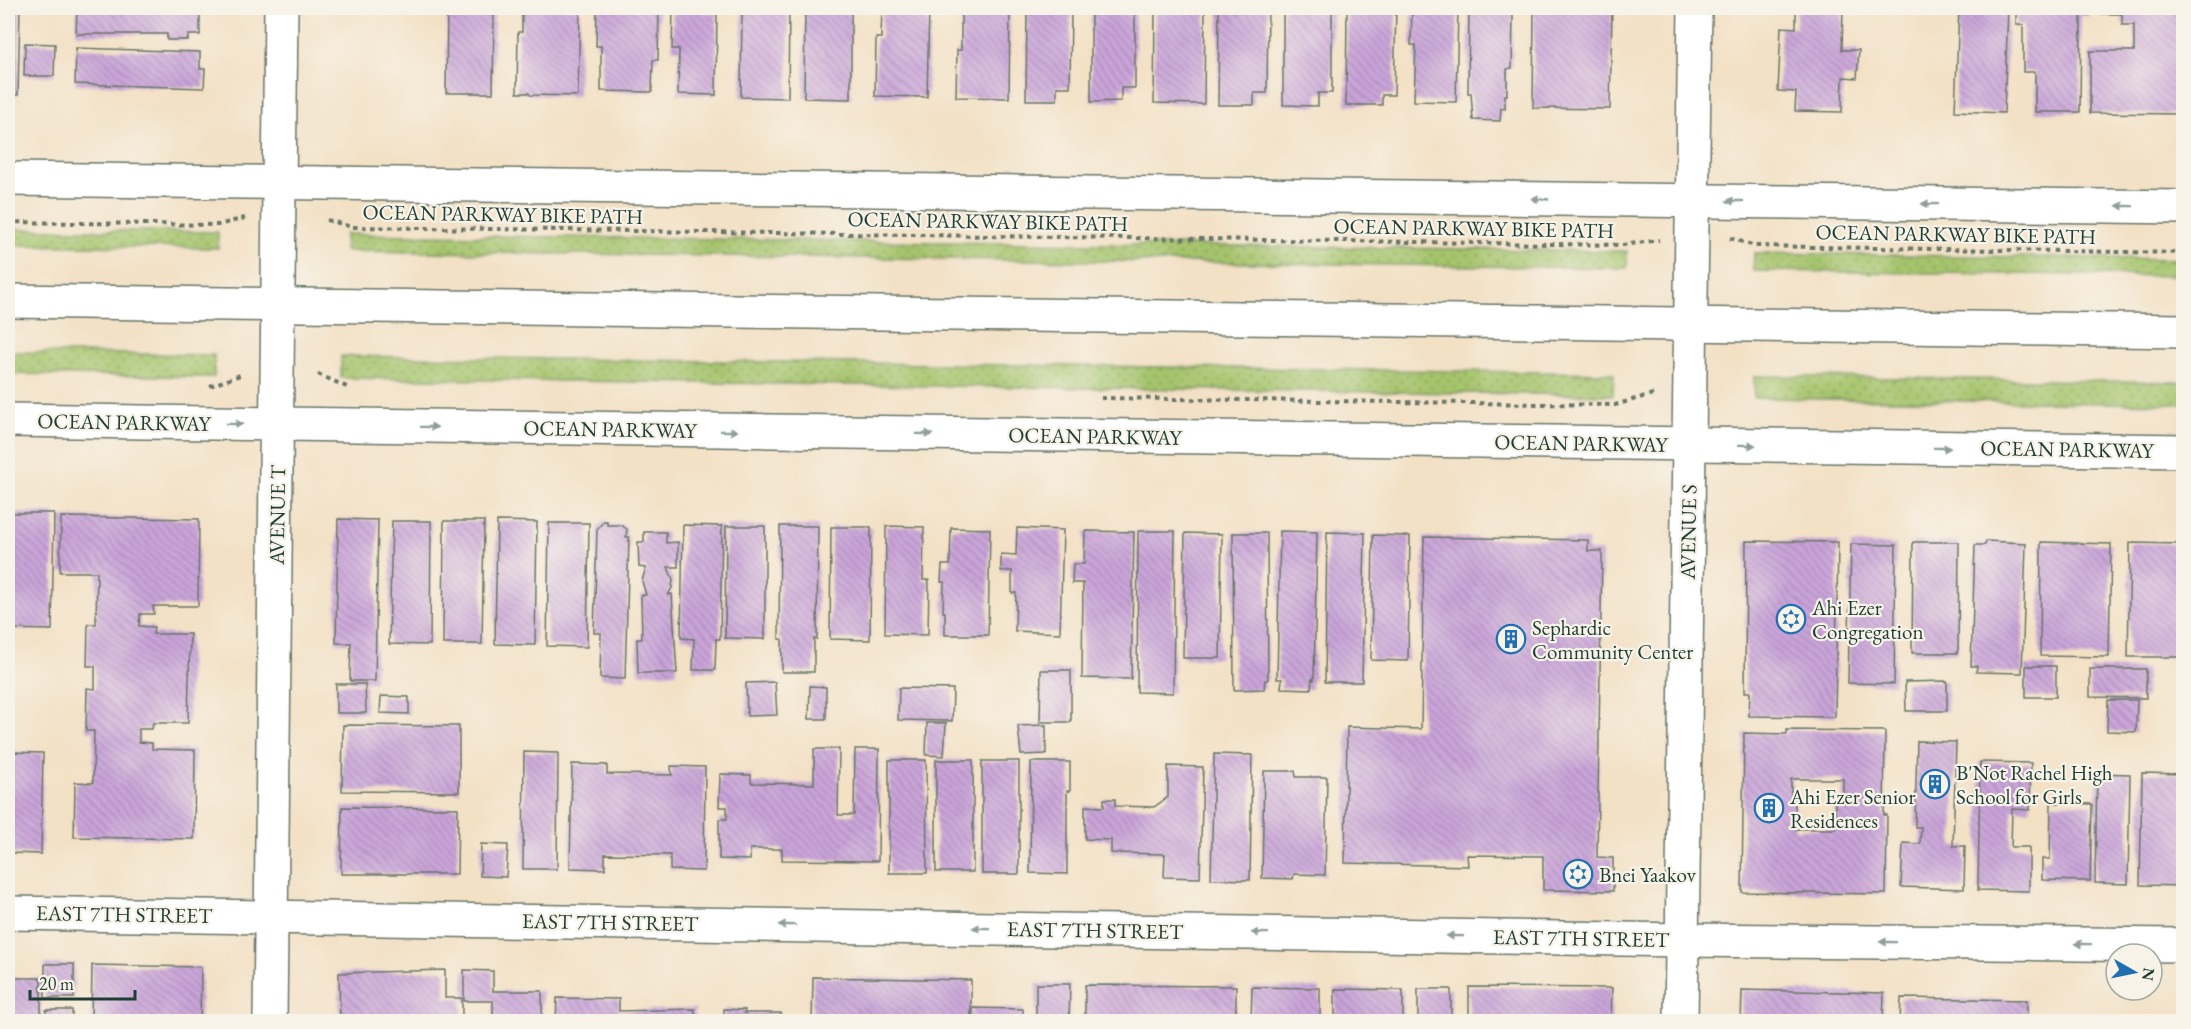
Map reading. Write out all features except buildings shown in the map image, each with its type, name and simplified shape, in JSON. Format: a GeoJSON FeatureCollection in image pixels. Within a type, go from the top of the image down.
{"type":"FeatureCollection","features":[{"type":"Feature","properties":{"kind":"street","name":"AVENUE T"},"geometry":{"type":"LineString","coordinates":[[270,1022],[281,8]]}},
{"type":"Feature","properties":{"kind":"street","name":"AVENUE S"},"geometry":{"type":"LineString","coordinates":[[1681,1022],[1695,8]]}},
{"type":"Feature","properties":{"kind":"street"},"geometry":{"type":"LineString","coordinates":[[8,179],[2184,207]]}},
{"type":"Feature","properties":{"kind":"street"},"geometry":{"type":"LineString","coordinates":[[8,300],[2184,331]]}},
{"type":"Feature","properties":{"kind":"street","name":"OCEAN PARKWAY"},"geometry":{"type":"LineString","coordinates":[[8,420],[2184,451]]}},
{"type":"Feature","properties":{"kind":"street","name":"EAST 7TH STREET"},"geometry":{"type":"LineString","coordinates":[[8,913],[1682,940],[2184,945]]}},
{"type":"Feature","properties":{"kind":"path"},"geometry":{"type":"LineString","coordinates":[[8,222],[218,225],[247,218]]}},
{"type":"Feature","properties":{"kind":"path","name":"OCEAN PARKWAY BIKE PATH"},"geometry":{"type":"LineString","coordinates":[[321,218],[352,227],[1623,245],[1657,240]]}},
{"type":"Feature","properties":{"kind":"path","name":"OCEAN PARKWAY BIKE PATH"},"geometry":{"type":"LineString","coordinates":[[1729,237],[1755,246],[2184,253]]}},
{"type":"Feature","properties":{"kind":"path"},"geometry":{"type":"LineString","coordinates":[[203,386],[214,386],[243,374]]}},
{"type":"Feature","properties":{"kind":"path"},"geometry":{"type":"LineString","coordinates":[[318,374],[346,388],[358,388]]}},
{"type":"Feature","properties":{"kind":"path"},"geometry":{"type":"LineString","coordinates":[[1100,398],[1615,405],[1653,394]]}},
{"type":"Feature","properties":{"kind":"green space"},"geometry":{"type":"Polygon","coordinates":[[[8,229],[218,232],[218,248],[8,245],[8,229]]]}},
{"type":"Feature","properties":{"kind":"green space"},"geometry":{"type":"Polygon","coordinates":[[[345,234],[1627,251],[1627,268],[345,251],[345,234]]]}},
{"type":"Feature","properties":{"kind":"green space"},"geometry":{"type":"Polygon","coordinates":[[[1754,253],[2183,259],[2183,276],[1753,271],[1754,253]]]}},
{"type":"Feature","properties":{"kind":"green space"},"geometry":{"type":"Polygon","coordinates":[[[8,352],[214,355],[214,377],[8,374],[8,352]]]}},
{"type":"Feature","properties":{"kind":"green space"},"geometry":{"type":"Polygon","coordinates":[[[341,356],[1614,373],[1613,395],[341,378],[341,356]]]}},
{"type":"Feature","properties":{"kind":"green space"},"geometry":{"type":"Polygon","coordinates":[[[1754,376],[2183,382],[2183,404],[1754,398],[1754,376]]]}},
{"type":"Feature","properties":{"kind":"place","name":"Ahi Ezer Congregation"},"geometry":{"type":"Point","coordinates":[1791,619]}},
{"type":"Feature","properties":{"kind":"place","name":"Sephardic Community Center"},"geometry":{"type":"Point","coordinates":[1511,639]}},
{"type":"Feature","properties":{"kind":"place","name":"B'Not Rachel High School for Girls"},"geometry":{"type":"Point","coordinates":[1935,784]}},
{"type":"Feature","properties":{"kind":"place","name":"Ahi Ezer Senior Residences"},"geometry":{"type":"Point","coordinates":[1769,808]}},
{"type":"Feature","properties":{"kind":"place","name":"Bnei Yaakov"},"geometry":{"type":"Point","coordinates":[1578,874]}}]}
